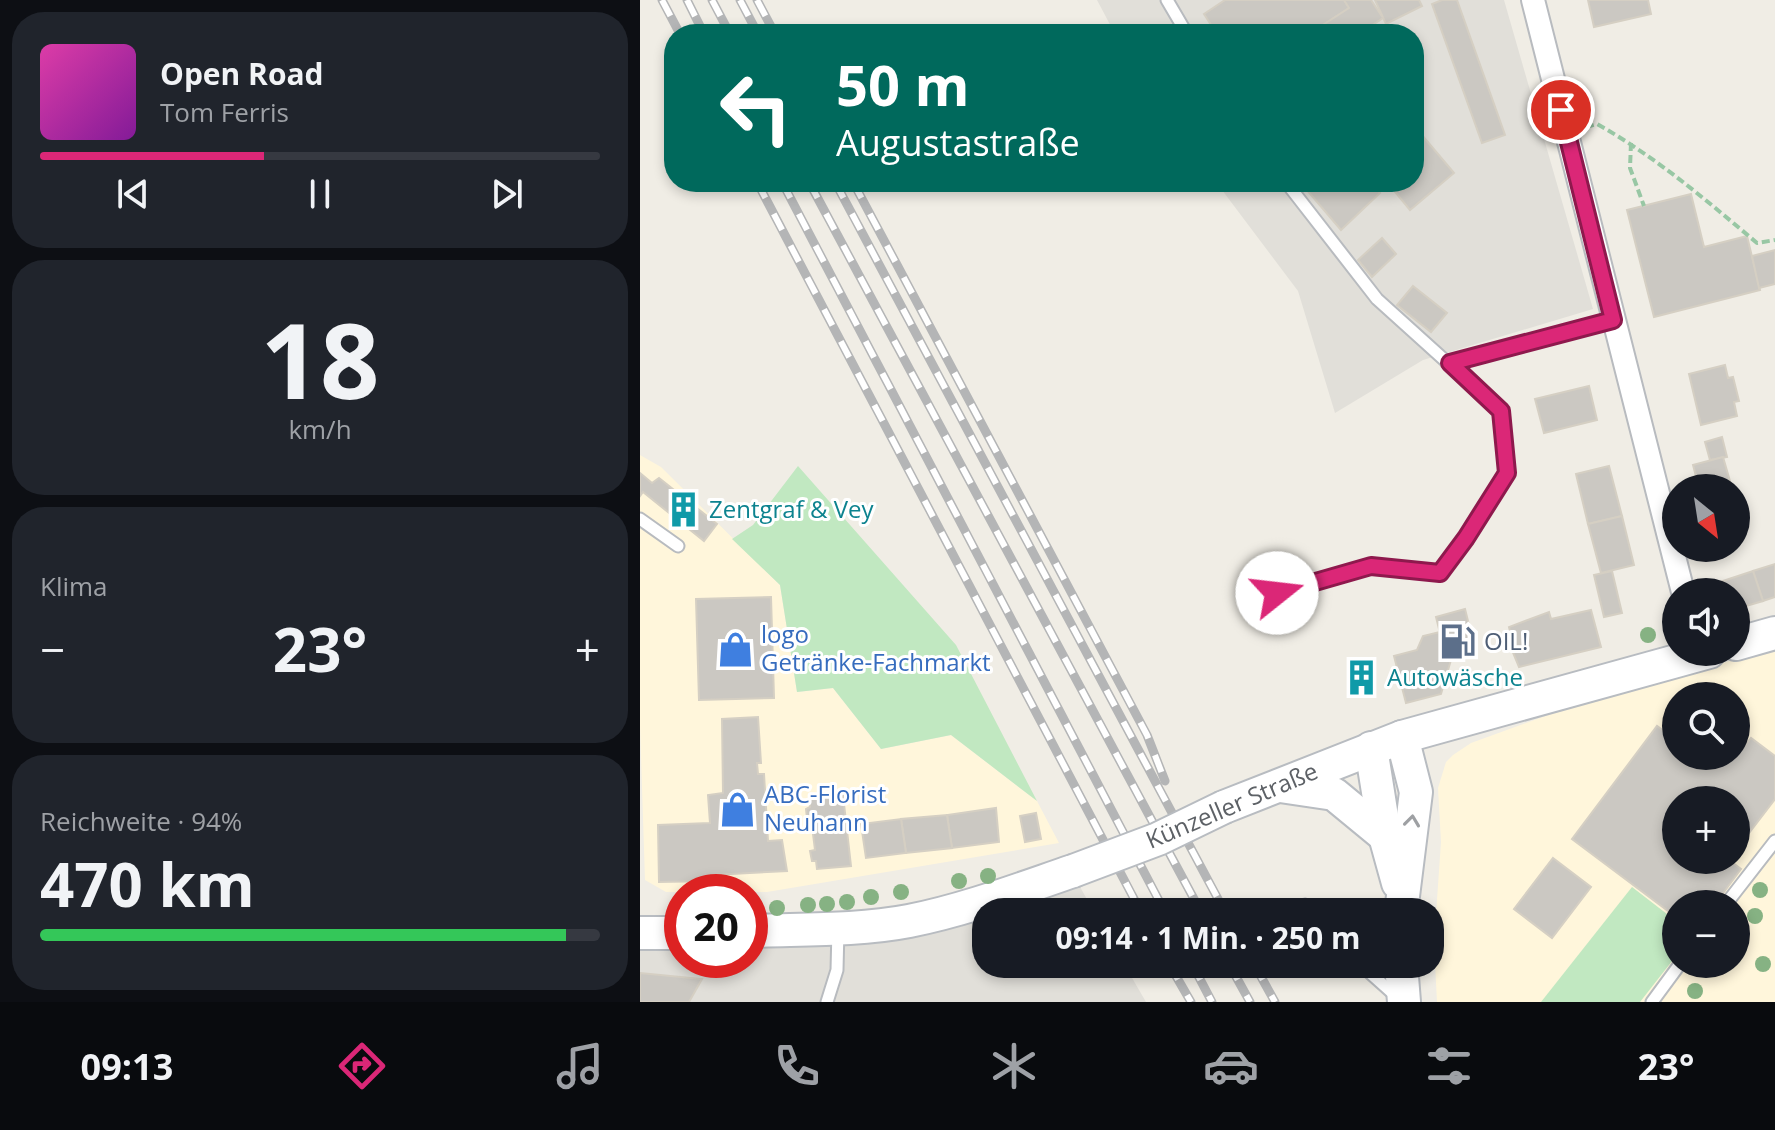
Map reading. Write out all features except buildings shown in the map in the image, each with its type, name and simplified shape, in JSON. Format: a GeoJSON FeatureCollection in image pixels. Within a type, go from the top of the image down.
{"type":"FeatureCollection","features":[{"type":"Feature","properties":{"kind":"main road"},"geometry":{"type":"LineString","coordinates":[[1750,640],[1775,633]]}},
{"type":"Feature","properties":{"kind":"main road","name":"Künzeller Straße"},"geometry":{"type":"LineString","coordinates":[[768,931],[838,929],[909,921],[985,901],[1158,839],[1224,807],[1402,737],[1662,664]]}},
{"type":"Feature","properties":{"kind":"main road"},"geometry":{"type":"LineString","coordinates":[[1402,737],[1416,792],[1403,898]]}},
{"type":"Feature","properties":{"kind":"main road"},"geometry":{"type":"LineString","coordinates":[[1371,748],[1385,836],[1400,898]]}},
{"type":"Feature","properties":{"kind":"main road"},"geometry":{"type":"LineString","coordinates":[[1277,785],[1334,794],[1385,836]]}},
{"type":"Feature","properties":{"kind":"main road"},"geometry":{"type":"LineString","coordinates":[[640,933],[664,933]]}},
{"type":"Feature","properties":{"kind":"main road"},"geometry":{"type":"LineString","coordinates":[[1402,978],[1404,1002]]}},
{"type":"Feature","properties":{"kind":"street"},"geometry":{"type":"LineString","coordinates":[[1533,0],[1679,578]]}},
{"type":"Feature","properties":{"kind":"lane"},"geometry":{"type":"LineString","coordinates":[[1167,0],[1181,24]]}},
{"type":"Feature","properties":{"kind":"lane"},"geometry":{"type":"LineString","coordinates":[[1277,593],[1371,566],[1440,573],[1507,473],[1501,411],[1377,299],[1294,192]]}},
{"type":"Feature","properties":{"kind":"lane"},"geometry":{"type":"LineString","coordinates":[[1450,363],[1613,320]]}},
{"type":"Feature","properties":{"kind":"lane"},"geometry":{"type":"LineString","coordinates":[[640,519],[678,546]]}},
{"type":"Feature","properties":{"kind":"lane"},"geometry":{"type":"LineString","coordinates":[[1737,890],[1775,841]]}},
{"type":"Feature","properties":{"kind":"lane"},"geometry":{"type":"LineString","coordinates":[[827,1002],[837,970],[838,929]]}},
{"type":"Feature","properties":{"kind":"lane"},"geometry":{"type":"LineString","coordinates":[[1376,978],[1404,1002]]}},
{"type":"Feature","properties":{"kind":"lane"},"geometry":{"type":"LineString","coordinates":[[1652,1002],[1670,978]]}},
{"type":"Feature","properties":{"kind":"path"},"geometry":{"type":"LineString","coordinates":[[1586,127],[1597,124],[1631,143],[1693,188],[1757,243],[1775,240]]}},
{"type":"Feature","properties":{"kind":"path"},"geometry":{"type":"LineString","coordinates":[[1631,143],[1630,168],[1644,206]]}},
{"type":"Feature","properties":{"kind":"shaded area"},"geometry":{"type":"Polygon","coordinates":[[[1097,0],[1504,0],[1593,309],[1423,360],[1335,413],[1298,291],[1224,192],[1424,192],[1424,24],[1110,24],[1097,0]]]}},
{"type":"Feature","properties":{"kind":"shaded area"},"geometry":{"type":"Polygon","coordinates":[[[640,455],[661,467],[780,585],[797,692],[833,688],[881,749],[951,735],[1037,801],[1059,843],[768,892],[768,874],[664,874],[664,891],[645,880],[640,725],[640,455]]]}},
{"type":"Feature","properties":{"kind":"shaded area"},"geometry":{"type":"Polygon","coordinates":[[[1775,648],[1775,1002],[1437,1002],[1436,978],[1444,978],[1444,898],[1437,898],[1441,842],[1438,788],[1446,762],[1471,743],[1576,705],[1712,666],[1750,666],[1750,655],[1775,648]]]}},
{"type":"Feature","properties":{"kind":"shaded area"},"geometry":{"type":"Polygon","coordinates":[[[1074,876],[1086,898],[972,898],[972,978],[1132,978],[1146,1002],[640,1002],[640,933],[664,933],[664,978],[768,978],[768,931],[789,930],[1074,876]]]}},
{"type":"Feature","properties":{"kind":"green space"},"geometry":{"type":"Polygon","coordinates":[[[798,466],[956,645],[1037,801],[951,735],[881,749],[833,688],[797,692],[780,585],[732,539],[753,525],[798,466]]]}},
{"type":"Feature","properties":{"kind":"green space"},"geometry":{"type":"Polygon","coordinates":[[[1632,887],[1662,910],[1662,974],[1640,1002],[1541,1002],[1632,887]]]}},
{"type":"Feature","properties":{"kind":"railway"},"geometry":{"type":"LineString","coordinates":[[662,0],[675,24]]}},
{"type":"Feature","properties":{"kind":"railway"},"geometry":{"type":"LineString","coordinates":[[687,0],[699,24]]}},
{"type":"Feature","properties":{"kind":"railway"},"geometry":{"type":"LineString","coordinates":[[712,0],[725,24]]}},
{"type":"Feature","properties":{"kind":"railway"},"geometry":{"type":"LineString","coordinates":[[740,0],[753,24]]}},
{"type":"Feature","properties":{"kind":"railway"},"geometry":{"type":"LineString","coordinates":[[757,0],[770,24]]}},
{"type":"Feature","properties":{"kind":"railway"},"geometry":{"type":"LineString","coordinates":[[762,192],[1134,898]]}},
{"type":"Feature","properties":{"kind":"railway"},"geometry":{"type":"LineString","coordinates":[[787,192],[1158,898]]}},
{"type":"Feature","properties":{"kind":"railway"},"geometry":{"type":"LineString","coordinates":[[814,192],[1193,898]]}},
{"type":"Feature","properties":{"kind":"railway"},"geometry":{"type":"LineString","coordinates":[[840,192],[1218,898]]}},
{"type":"Feature","properties":{"kind":"railway"},"geometry":{"type":"LineString","coordinates":[[858,192],[1147,735],[1165,781]]}},
{"type":"Feature","properties":{"kind":"railway"},"geometry":{"type":"LineString","coordinates":[[1177,978],[1191,1002]]}},
{"type":"Feature","properties":{"kind":"railway"},"geometry":{"type":"LineString","coordinates":[[1199,978],[1212,1002]]}},
{"type":"Feature","properties":{"kind":"railway"},"geometry":{"type":"LineString","coordinates":[[1237,978],[1250,1002]]}},
{"type":"Feature","properties":{"kind":"railway"},"geometry":{"type":"LineString","coordinates":[[1262,978],[1275,1002]]}},
{"type":"Feature","properties":{"kind":"place","name":"Zentgraf & Vey"},"geometry":{"type":"Point","coordinates":[683,510]}},
{"type":"Feature","properties":{"kind":"place","name":"OIL!"},"geometry":{"type":"Point","coordinates":[1458,642]}},
{"type":"Feature","properties":{"kind":"place","name":"logo Getränke-Fachmarkt"},"geometry":{"type":"Point","coordinates":[735,649]}},
{"type":"Feature","properties":{"kind":"place","name":"Autowäsche"},"geometry":{"type":"Point","coordinates":[1361,678]}},
{"type":"Feature","properties":{"kind":"place","name":"ABC-Florist Neuhann"},"geometry":{"type":"Point","coordinates":[738,809]}},
{"type":"Feature","properties":{"kind":"route"},"geometry":{"type":"LineString","coordinates":[[1277,593],[1371,566],[1440,573],[1507,473],[1501,411],[1450,363],[1613,320],[1561,110]]}}]}
